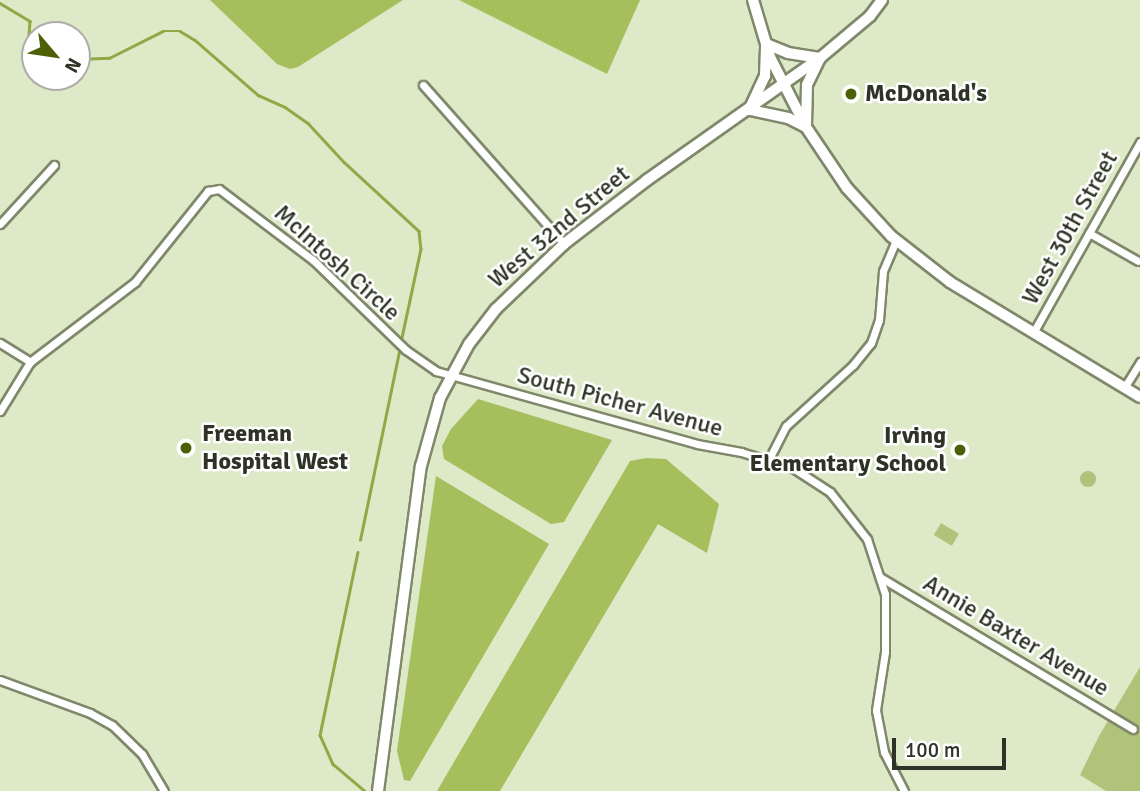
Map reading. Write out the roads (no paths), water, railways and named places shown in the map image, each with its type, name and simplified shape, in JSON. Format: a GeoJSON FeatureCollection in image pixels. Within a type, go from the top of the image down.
{"type":"FeatureCollection","features":[{"type":"Feature","properties":{"kind":"main road"},"geometry":{"type":"LineString","coordinates":[[753,0],[766,44],[806,127],[847,188],[896,241],[950,282],[1140,397]]}},
{"type":"Feature","properties":{"kind":"main road","name":"West 32nd Street"},"geometry":{"type":"LineString","coordinates":[[378,791],[421,466],[433,418],[450,377],[469,344],[496,309],[564,244],[647,180],[750,110],[820,58],[870,16],[882,0]]}},
{"type":"Feature","properties":{"kind":"main road"},"geometry":{"type":"LineString","coordinates":[[766,44],[788,53],[820,58],[807,85],[806,127]]}},
{"type":"Feature","properties":{"kind":"main road"},"geometry":{"type":"LineString","coordinates":[[766,44],[765,76],[750,110],[788,117],[806,127]]}},
{"type":"Feature","properties":{"kind":"street"},"geometry":{"type":"LineString","coordinates":[[423,85],[564,244]]}},
{"type":"Feature","properties":{"kind":"street","name":"West 30th Street"},"geometry":{"type":"LineString","coordinates":[[1032,333],[1140,142]]}},
{"type":"Feature","properties":{"kind":"street"},"geometry":{"type":"LineString","coordinates":[[0,224],[54,165]]}},
{"type":"Feature","properties":{"kind":"street","name":"McIntosh Circle"},"geometry":{"type":"LineString","coordinates":[[0,411],[30,362],[135,282],[213,188],[219,189],[313,260],[416,360],[450,377]]}},
{"type":"Feature","properties":{"kind":"street"},"geometry":{"type":"LineString","coordinates":[[1088,233],[1138,261]]}},
{"type":"Feature","properties":{"kind":"street"},"geometry":{"type":"LineString","coordinates":[[768,461],[786,426],[853,365],[870,343],[880,310],[883,271],[896,241]]}},
{"type":"Feature","properties":{"kind":"street"},"geometry":{"type":"LineString","coordinates":[[0,343],[30,362]]}},
{"type":"Feature","properties":{"kind":"street"},"geometry":{"type":"LineString","coordinates":[[1124,388],[1140,362]]}},
{"type":"Feature","properties":{"kind":"street","name":"South Picher Avenue"},"geometry":{"type":"LineString","coordinates":[[450,377],[768,461],[806,474],[830,492],[867,540],[885,594],[885,652],[876,710],[884,752],[904,791]]}},
{"type":"Feature","properties":{"kind":"street","name":"Annie Baxter Avenue"},"geometry":{"type":"LineString","coordinates":[[879,576],[1133,729]]}},
{"type":"Feature","properties":{"kind":"street"},"geometry":{"type":"LineString","coordinates":[[0,680],[90,713],[112,725],[142,754],[164,791]]}},
{"type":"Feature","properties":{"kind":"waterway"},"geometry":{"type":"LineString","coordinates":[[0,3],[30,21]]}},
{"type":"Feature","properties":{"kind":"waterway"},"geometry":{"type":"LineString","coordinates":[[91,59],[109,58],[163,31],[180,31],[195,40],[258,95],[285,107],[308,123],[344,162],[419,231],[421,249],[402,338]]}},
{"type":"Feature","properties":{"kind":"waterway"},"geometry":{"type":"LineString","coordinates":[[360,540],[399,352]]}},
{"type":"Feature","properties":{"kind":"waterway"},"geometry":{"type":"LineString","coordinates":[[358,552],[320,735],[333,764],[365,791]]}},
{"type":"Feature","properties":{"kind":"place","name":"McDonald's"},"geometry":{"type":"Point","coordinates":[851,94]}},
{"type":"Feature","properties":{"kind":"place","name":"Freeman Hospital West"},"geometry":{"type":"Point","coordinates":[186,448]}},
{"type":"Feature","properties":{"kind":"place","name":"Irving Elementary School"},"geometry":{"type":"Point","coordinates":[960,450]}}]}
